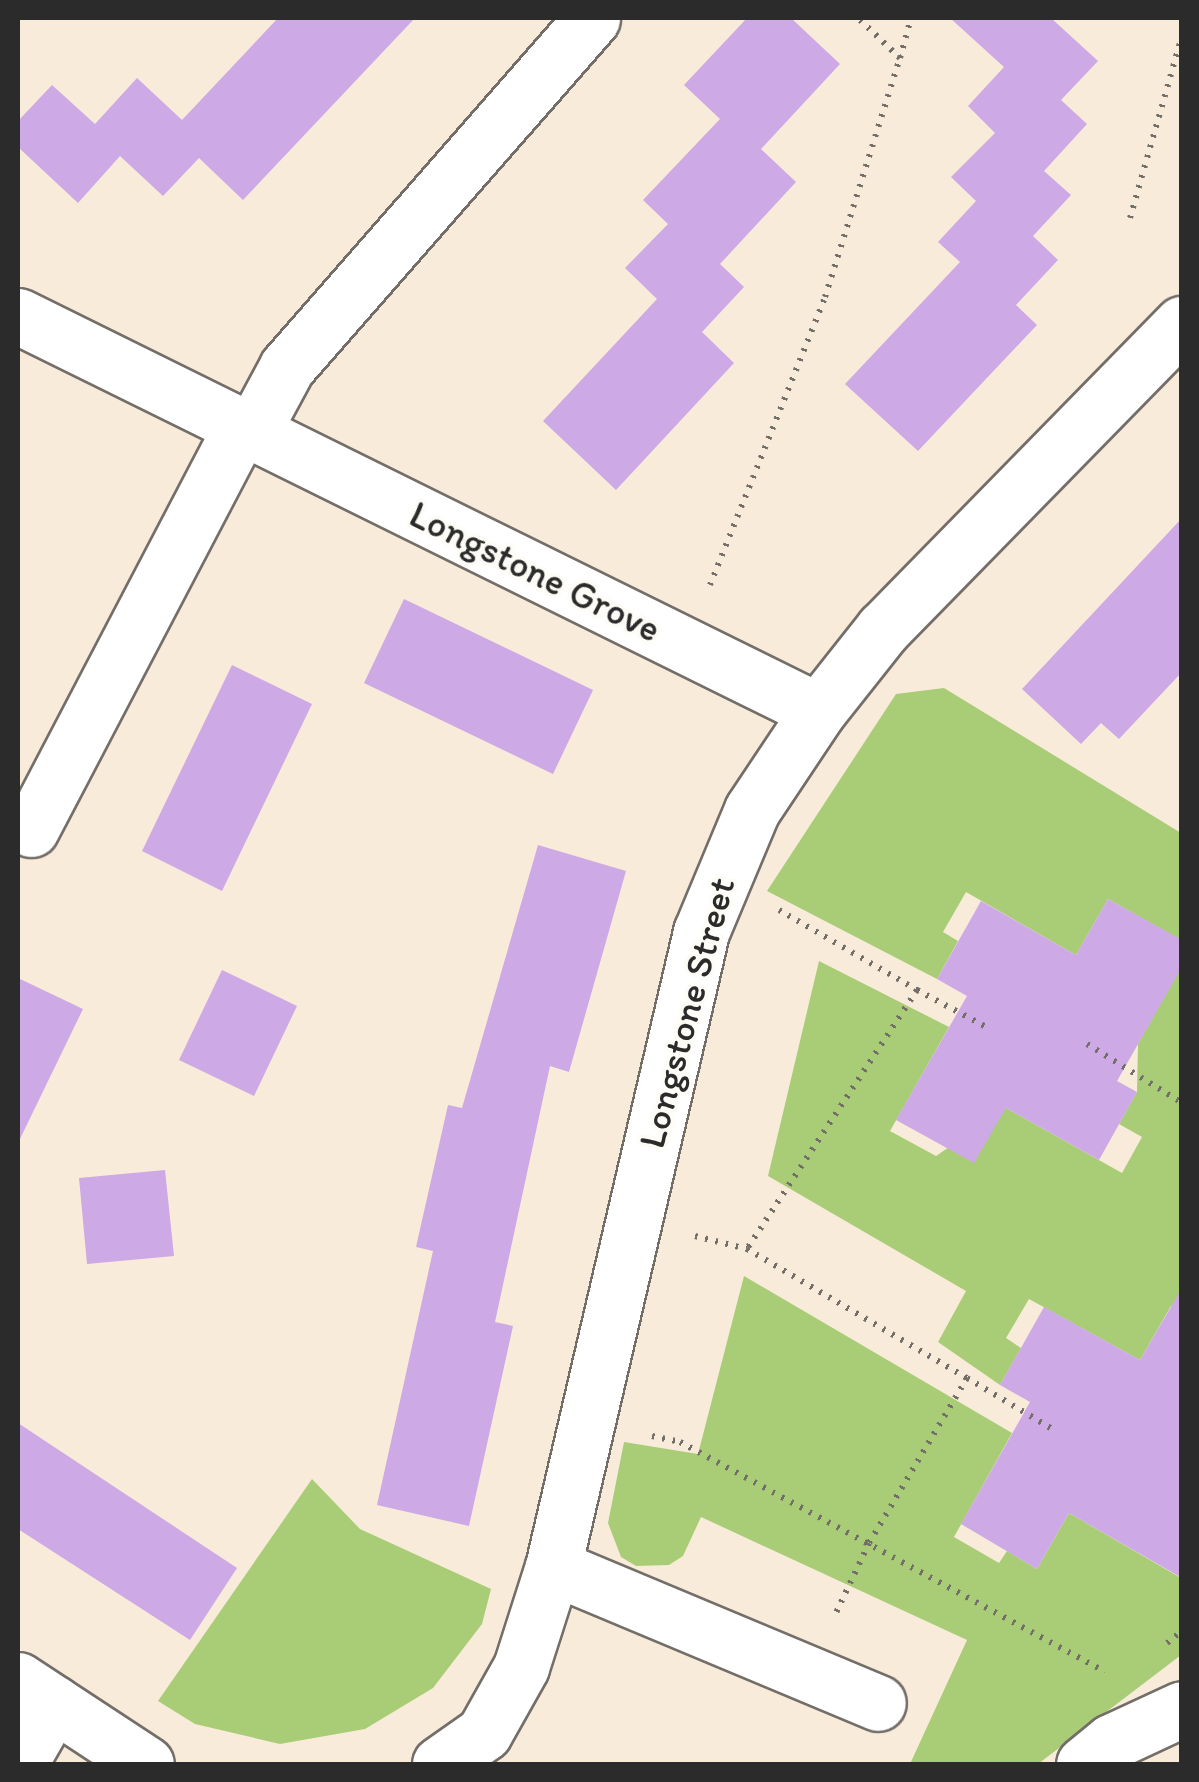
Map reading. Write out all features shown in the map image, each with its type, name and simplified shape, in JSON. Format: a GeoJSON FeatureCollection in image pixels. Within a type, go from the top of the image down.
{"type":"FeatureCollection","features":[{"type":"Feature","properties":{"kind":"street"},"geometry":{"type":"LineString","coordinates":[[31,829],[247,430],[287,367],[592,18]]}},
{"type":"Feature","properties":{"kind":"street","name":"Longstone Grove"},"geometry":{"type":"LineString","coordinates":[[18,316],[818,711]]}},
{"type":"Feature","properties":{"kind":"street","name":"Longstone Street"},"geometry":{"type":"LineString","coordinates":[[440,1764],[490,1749],[521,1667],[553,1567],[701,932],[721,876],[752,810],[818,711],[883,629],[1182,324]]}},
{"type":"Feature","properties":{"kind":"street"},"geometry":{"type":"LineString","coordinates":[[553,1567],[878,1703]]}},
{"type":"Feature","properties":{"kind":"street"},"geometry":{"type":"LineString","coordinates":[[20,1764],[36,1692],[146,1764]]}},
{"type":"Feature","properties":{"kind":"street"},"geometry":{"type":"LineString","coordinates":[[1084,1764],[1111,1742],[1182,1709]]}},
{"type":"Feature","properties":{"kind":"path"},"geometry":{"type":"LineString","coordinates":[[858,18],[900,58]]}},
{"type":"Feature","properties":{"kind":"path"},"geometry":{"type":"LineString","coordinates":[[685,646],[825,297],[911,18]]}},
{"type":"Feature","properties":{"kind":"path"},"geometry":{"type":"LineString","coordinates":[[1130,218],[1182,36]]}},
{"type":"Feature","properties":{"kind":"path"},"geometry":{"type":"LineString","coordinates":[[721,876],[990,1030]]}},
{"type":"Feature","properties":{"kind":"path"},"geometry":{"type":"LineString","coordinates":[[917,990],[747,1248],[1054,1430]]}},
{"type":"Feature","properties":{"kind":"path"},"geometry":{"type":"LineString","coordinates":[[1086,1044],[1182,1103]]}},
{"type":"Feature","properties":{"kind":"path"},"geometry":{"type":"LineString","coordinates":[[808,1673],[869,1543],[967,1378]]}},
{"type":"Feature","properties":{"kind":"path"},"geometry":{"type":"LineString","coordinates":[[586,1422],[680,1442],[1121,1681]]}},
{"type":"Feature","properties":{"kind":"path"},"geometry":{"type":"LineString","coordinates":[[1151,1656],[1182,1631]]}},
{"type":"Feature","properties":{"kind":"green space"},"geometry":{"type":"Polygon","coordinates":[[[944,688],[1181,833],[1181,940],[1108,899],[1076,955],[966,892],[943,932],[958,941],[937,979],[767,891],[896,694],[944,688]]]}},
{"type":"Feature","properties":{"kind":"green space"},"geometry":{"type":"Polygon","coordinates":[[[819,961],[949,1027],[890,1131],[936,1156],[1006,1108],[1122,1173],[1142,1137],[1119,1124],[1137,1092],[1138,1044],[1181,967],[1181,1311],[1171,1306],[1140,1360],[1029,1299],[1006,1338],[1021,1348],[1000,1385],[938,1342],[966,1291],[768,1176],[819,961]]]}},
{"type":"Feature","properties":{"kind":"green space"},"geometry":{"type":"Polygon","coordinates":[[[744,1276],[1012,1433],[954,1537],[999,1563],[1007,1551],[1037,1569],[1069,1513],[1181,1578],[1181,1655],[1038,1764],[910,1764],[967,1640],[701,1517],[683,1556],[669,1565],[636,1566],[621,1557],[608,1523],[624,1442],[698,1454],[744,1276]]]}},
{"type":"Feature","properties":{"kind":"green space"},"geometry":{"type":"Polygon","coordinates":[[[312,1479],[360,1529],[491,1589],[482,1624],[433,1688],[365,1729],[280,1744],[195,1724],[158,1701],[312,1479]]]}},
{"type":"Feature","properties":{"kind":"building"},"geometry":{"type":"Polygon","coordinates":[[[278,18],[415,18],[243,200],[199,158],[163,196],[120,156],[78,203],[18,147],[18,121],[52,85],[95,124],[137,78],[182,120],[278,18]]]}},
{"type":"Feature","properties":{"kind":"building"},"geometry":{"type":"Polygon","coordinates":[[[747,18],[791,18],[840,64],[761,149],[796,182],[720,264],[744,287],[702,332],[734,363],[616,490],[543,421],[657,299],[625,268],[668,224],[643,200],[720,119],[684,85],[747,18]]]}},
{"type":"Feature","properties":{"kind":"building"},"geometry":{"type":"Polygon","coordinates":[[[950,18],[1051,18],[1098,61],[1061,100],[1087,124],[1044,171],[1071,195],[1033,236],[1058,260],[1016,305],[1037,325],[918,451],[845,384],[960,262],[938,242],[976,201],[951,177],[995,133],[968,106],[1004,67],[950,18]]]}},
{"type":"Feature","properties":{"kind":"building"},"geometry":{"type":"Polygon","coordinates":[[[1182,518],[1182,672],[1119,739],[1101,723],[1081,744],[1022,689],[1182,518]]]}},
{"type":"Feature","properties":{"kind":"building"},"geometry":{"type":"Polygon","coordinates":[[[404,599],[593,690],[553,774],[364,683],[404,599]]]}},
{"type":"Feature","properties":{"kind":"building"},"geometry":{"type":"Polygon","coordinates":[[[232,665],[312,704],[222,891],[142,851],[232,665]]]}},
{"type":"Feature","properties":{"kind":"building"},"geometry":{"type":"Polygon","coordinates":[[[538,845],[626,871],[569,1072],[550,1066],[495,1322],[513,1326],[469,1526],[377,1505],[433,1251],[416,1247],[448,1105],[462,1108],[538,845]]]}},
{"type":"Feature","properties":{"kind":"building"},"geometry":{"type":"Polygon","coordinates":[[[1108,899],[1182,940],[1182,967],[1117,1081],[1137,1092],[1099,1160],[1006,1108],[974,1163],[896,1120],[967,996],[937,979],[981,901],[1076,955],[1108,899]]]}},
{"type":"Feature","properties":{"kind":"building"},"geometry":{"type":"Polygon","coordinates":[[[222,970],[297,1006],[254,1096],[179,1060],[222,970]]]}},
{"type":"Feature","properties":{"kind":"building"},"geometry":{"type":"Polygon","coordinates":[[[18,978],[83,1009],[18,1143],[18,978]]]}},
{"type":"Feature","properties":{"kind":"building"},"geometry":{"type":"Polygon","coordinates":[[[165,1170],[174,1256],[87,1264],[79,1178],[165,1170]]]}},
{"type":"Feature","properties":{"kind":"building"},"geometry":{"type":"Polygon","coordinates":[[[1182,1288],[1182,1578],[1069,1513],[1037,1569],[961,1524],[1030,1402],[1000,1385],[1044,1307],[1140,1360],[1182,1288]]]}},
{"type":"Feature","properties":{"kind":"building"},"geometry":{"type":"Polygon","coordinates":[[[18,1423],[237,1568],[190,1640],[18,1529],[18,1423]]]}}]}
